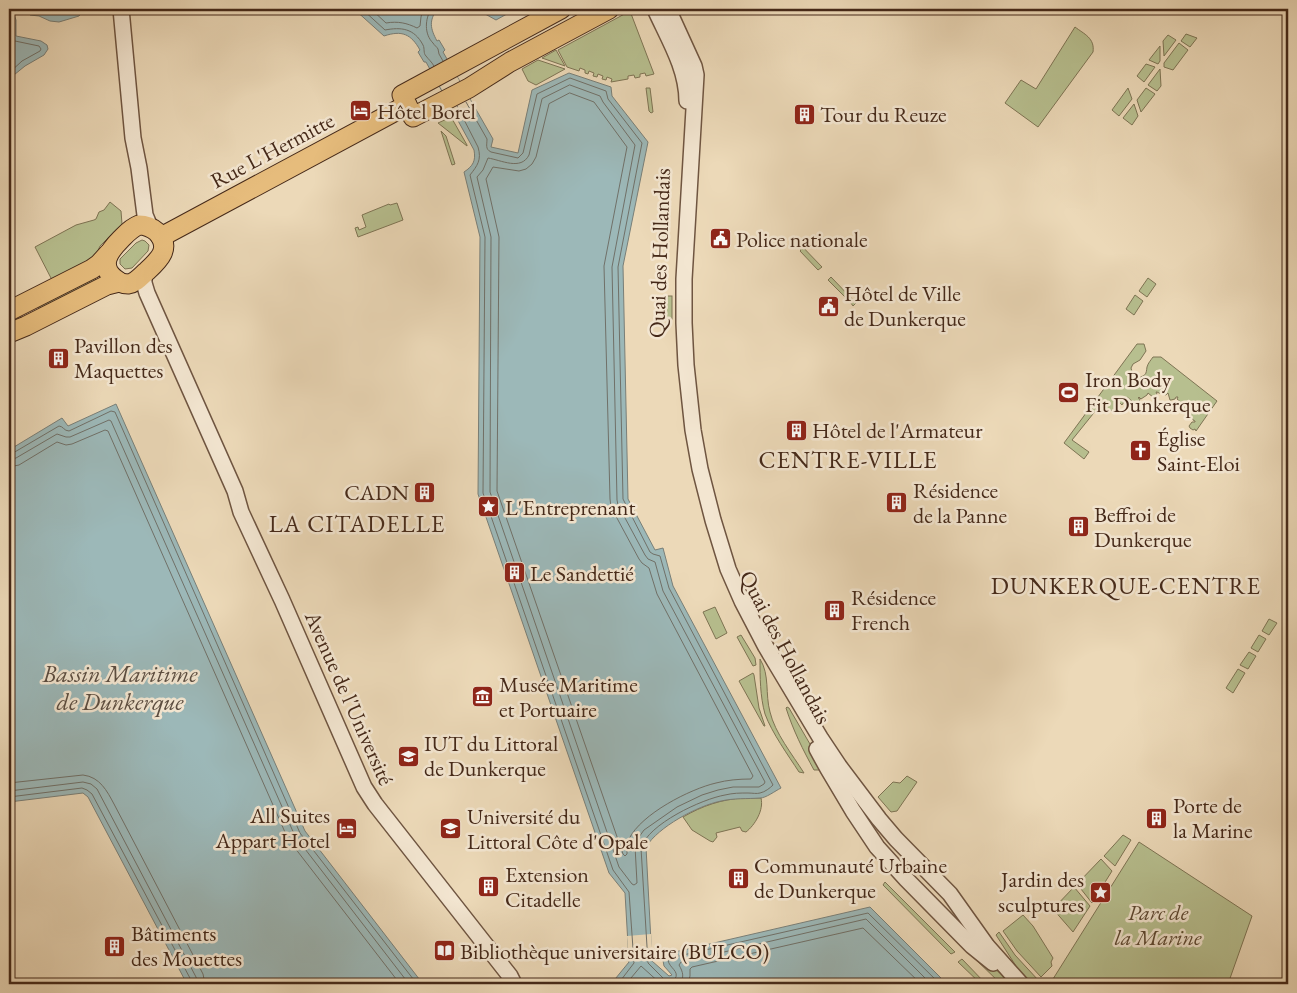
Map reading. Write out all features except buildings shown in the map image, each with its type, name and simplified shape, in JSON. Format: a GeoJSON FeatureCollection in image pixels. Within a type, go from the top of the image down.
{"type":"FeatureCollection","features":[{"type":"Feature","properties":{"kind":"main road"},"geometry":{"type":"LineString","coordinates":[[407,106],[431,79],[561,9]]}},
{"type":"Feature","properties":{"kind":"main road"},"geometry":{"type":"LineString","coordinates":[[407,106],[443,101],[469,88],[510,62],[609,9]]}},
{"type":"Feature","properties":{"kind":"main road","name":"Rue L'Hermitte"},"geometry":{"type":"LineString","coordinates":[[155,232],[407,106]]}},
{"type":"Feature","properties":{"kind":"main road"},"geometry":{"type":"LineString","coordinates":[[9,311],[92,269],[99,264],[130,230],[139,226],[144,225],[155,232],[164,249],[157,261],[137,280],[107,286],[9,333]]}},
{"type":"Feature","properties":{"kind":"main road"},"geometry":{"type":"LineString","coordinates":[[109,252],[106,260],[107,270],[111,276],[123,283]]}},
{"type":"Feature","properties":{"kind":"street"},"geometry":{"type":"LineString","coordinates":[[121,9],[133,138],[145,216],[155,232]]}},
{"type":"Feature","properties":{"kind":"street"},"geometry":{"type":"LineString","coordinates":[[655,9],[687,66]]}},
{"type":"Feature","properties":{"kind":"street"},"geometry":{"type":"LineString","coordinates":[[668,9],[687,66]]}},
{"type":"Feature","properties":{"kind":"street","name":"Quai des Hollandais"},"geometry":{"type":"LineString","coordinates":[[687,66],[696,75],[696,84],[684,279],[680,307],[700,487],[719,565],[740,616],[759,651],[853,811],[877,847],[978,951],[1018,981]]}},
{"type":"Feature","properties":{"kind":"street"},"geometry":{"type":"LineString","coordinates":[[130,230],[135,211],[132,174],[133,138]]}},
{"type":"Feature","properties":{"kind":"street","name":"Avenue de l'Université"},"geometry":{"type":"LineString","coordinates":[[144,273],[147,293],[235,491],[241,512],[364,787],[375,804],[510,976],[514,984]]}},
{"type":"Feature","properties":{"kind":"street","name":"Avenue de l'Université"},"geometry":{"type":"LineString","coordinates":[[123,283],[133,290],[140,301],[220,480],[241,512]]}},
{"type":"Feature","properties":{"kind":"street","name":"Quai des Hollandais"},"geometry":{"type":"LineString","coordinates":[[700,487],[728,569],[742,601],[782,676],[830,753],[879,819],[953,898],[987,946],[1018,981]]}},
{"type":"Feature","properties":{"kind":"green space"},"geometry":{"type":"Polygon","coordinates":[[[630,11],[654,74],[646,76],[645,73],[640,74],[640,77],[635,78],[634,75],[628,76],[628,79],[611,82],[612,79],[607,77],[606,80],[602,79],[603,76],[598,74],[597,77],[593,76],[594,73],[589,71],[588,74],[585,73],[585,70],[580,68],[579,71],[567,67],[558,50],[630,11]]]}},
{"type":"Feature","properties":{"kind":"green space"},"geometry":{"type":"Polygon","coordinates":[[[1075,27],[1091,40],[1093,52],[1038,127],[1005,103],[1021,80],[1036,89],[1075,27]]]}},
{"type":"Feature","properties":{"kind":"green space"},"geometry":{"type":"Polygon","coordinates":[[[1186,34],[1197,38],[1190,47],[1181,41],[1186,34]]]}},
{"type":"Feature","properties":{"kind":"green space"},"geometry":{"type":"Polygon","coordinates":[[[1168,35],[1176,40],[1164,56],[1163,41],[1168,35]]]}},
{"type":"Feature","properties":{"kind":"green space"},"geometry":{"type":"Polygon","coordinates":[[[1179,43],[1188,50],[1173,70],[1164,67],[1164,63],[1179,43]]]}},
{"type":"Feature","properties":{"kind":"green space"},"geometry":{"type":"Polygon","coordinates":[[[1160,46],[1160,61],[1158,64],[1149,60],[1160,46]]]}},
{"type":"Feature","properties":{"kind":"green space"},"geometry":{"type":"Polygon","coordinates":[[[556,50],[565,66],[542,58],[556,50]]]}},
{"type":"Feature","properties":{"kind":"green space"},"geometry":{"type":"Polygon","coordinates":[[[538,60],[565,69],[536,85],[528,81],[522,69],[538,60]]]}},
{"type":"Feature","properties":{"kind":"green space"},"geometry":{"type":"Polygon","coordinates":[[[1146,64],[1155,67],[1144,82],[1137,76],[1146,64]]]}},
{"type":"Feature","properties":{"kind":"green space"},"geometry":{"type":"Polygon","coordinates":[[[1160,69],[1161,86],[1157,91],[1148,85],[1160,69]]]}},
{"type":"Feature","properties":{"kind":"green space"},"geometry":{"type":"Polygon","coordinates":[[[646,88],[650,88],[653,112],[651,113],[649,111],[646,88]]]}},
{"type":"Feature","properties":{"kind":"green space"},"geometry":{"type":"Polygon","coordinates":[[[1128,88],[1132,99],[1119,116],[1112,110],[1128,88]]]}},
{"type":"Feature","properties":{"kind":"green space"},"geometry":{"type":"Polygon","coordinates":[[[1146,88],[1155,94],[1141,112],[1137,100],[1146,88]]]}},
{"type":"Feature","properties":{"kind":"green space"},"geometry":{"type":"Polygon","coordinates":[[[1134,104],[1138,116],[1132,125],[1123,118],[1134,104]]]}},
{"type":"Feature","properties":{"kind":"green space"},"geometry":{"type":"Polygon","coordinates":[[[451,117],[467,145],[467,146],[438,123],[451,117]]]}},
{"type":"Feature","properties":{"kind":"green space"},"geometry":{"type":"Polygon","coordinates":[[[441,131],[446,136],[455,164],[452,165],[441,131]]]}},
{"type":"Feature","properties":{"kind":"green space"},"geometry":{"type":"Polygon","coordinates":[[[110,202],[121,211],[122,224],[100,246],[95,257],[52,280],[35,247],[76,225],[96,219],[99,212],[104,210],[110,202]]]}},
{"type":"Feature","properties":{"kind":"green space"},"geometry":{"type":"Polygon","coordinates":[[[397,203],[403,220],[358,237],[355,228],[358,227],[359,230],[366,227],[362,215],[389,204],[397,203]]]}},
{"type":"Feature","properties":{"kind":"green space"},"geometry":{"type":"Polygon","coordinates":[[[142,240],[149,245],[148,251],[132,268],[125,269],[120,264],[120,259],[136,243],[142,240]]]}},
{"type":"Feature","properties":{"kind":"green space"},"geometry":{"type":"Polygon","coordinates":[[[796,240],[822,267],[818,270],[800,251],[798,246],[796,247],[793,243],[796,240]]]}},
{"type":"Feature","properties":{"kind":"green space"},"geometry":{"type":"Polygon","coordinates":[[[92,273],[99,286],[42,315],[36,301],[92,273]]]}},
{"type":"Feature","properties":{"kind":"green space"},"geometry":{"type":"Polygon","coordinates":[[[831,277],[856,303],[853,306],[828,280],[831,277]]]}},
{"type":"Feature","properties":{"kind":"green space"},"geometry":{"type":"Polygon","coordinates":[[[1148,278],[1156,284],[1147,297],[1139,291],[1148,278]]]}},
{"type":"Feature","properties":{"kind":"green space"},"geometry":{"type":"Polygon","coordinates":[[[1135,295],[1143,301],[1134,315],[1126,309],[1135,295]]]}},
{"type":"Feature","properties":{"kind":"green space"},"geometry":{"type":"Polygon","coordinates":[[[663,296],[672,296],[672,319],[663,319],[663,296]]]}},
{"type":"Feature","properties":{"kind":"green space"},"geometry":{"type":"Polygon","coordinates":[[[1137,344],[1144,344],[1146,351],[1140,360],[1133,364],[1131,368],[1133,375],[1138,378],[1144,375],[1153,357],[1161,357],[1217,401],[1196,431],[1189,426],[1195,421],[1190,411],[1184,411],[1185,403],[1183,404],[1177,399],[1178,397],[1170,400],[1168,393],[1166,395],[1156,392],[1157,394],[1154,398],[1148,393],[1141,399],[1138,398],[1140,399],[1138,406],[1127,397],[1122,405],[1120,403],[1113,411],[1108,410],[1101,404],[1072,440],[1089,452],[1084,459],[1064,443],[1137,344]]]}},
{"type":"Feature","properties":{"kind":"green space"},"geometry":{"type":"Polygon","coordinates":[[[715,607],[727,633],[716,639],[703,612],[715,607]]]}},
{"type":"Feature","properties":{"kind":"green space"},"geometry":{"type":"Polygon","coordinates":[[[1269,619],[1277,623],[1269,635],[1262,631],[1269,619]]]}},
{"type":"Feature","properties":{"kind":"green space"},"geometry":{"type":"Polygon","coordinates":[[[741,635],[755,658],[756,665],[753,666],[737,637],[741,635]]]}},
{"type":"Feature","properties":{"kind":"green space"},"geometry":{"type":"Polygon","coordinates":[[[1259,635],[1266,639],[1258,652],[1251,648],[1259,635]]]}},
{"type":"Feature","properties":{"kind":"green space"},"geometry":{"type":"Polygon","coordinates":[[[1249,652],[1256,656],[1248,669],[1240,665],[1249,652]]]}},
{"type":"Feature","properties":{"kind":"green space"},"geometry":{"type":"Polygon","coordinates":[[[760,659],[765,672],[772,720],[784,743],[804,773],[799,772],[776,736],[765,714],[761,693],[760,659]]]}},
{"type":"Feature","properties":{"kind":"green space"},"geometry":{"type":"Polygon","coordinates":[[[1238,669],[1245,673],[1233,693],[1226,688],[1238,669]]]}},
{"type":"Feature","properties":{"kind":"green space"},"geometry":{"type":"Polygon","coordinates":[[[753,673],[759,708],[765,726],[739,681],[753,673]]]}},
{"type":"Feature","properties":{"kind":"green space"},"geometry":{"type":"Polygon","coordinates":[[[787,707],[821,763],[820,770],[814,770],[798,740],[787,707]]]}},
{"type":"Feature","properties":{"kind":"green space"},"geometry":{"type":"Polygon","coordinates":[[[907,776],[917,782],[897,811],[891,812],[878,797],[893,782],[900,783],[907,776]]]}},
{"type":"Feature","properties":{"kind":"green space"},"geometry":{"type":"Polygon","coordinates":[[[744,798],[761,798],[762,803],[758,817],[746,832],[742,831],[740,827],[716,833],[717,837],[713,842],[692,830],[683,817],[712,804],[744,798]]]}},
{"type":"Feature","properties":{"kind":"green space"},"geometry":{"type":"Polygon","coordinates":[[[1123,835],[1131,840],[1115,866],[1104,856],[1123,835]]]}},
{"type":"Feature","properties":{"kind":"green space","name":"Parc de la Marine"},"geometry":{"type":"Polygon","coordinates":[[[1139,842],[1252,916],[1228,984],[1055,984],[1056,982],[1053,979],[1139,842]]]}},
{"type":"Feature","properties":{"kind":"green space"},"geometry":{"type":"Polygon","coordinates":[[[904,855],[914,867],[914,877],[897,864],[904,855]]]}},
{"type":"Feature","properties":{"kind":"green space"},"geometry":{"type":"Polygon","coordinates":[[[1101,859],[1112,871],[1092,903],[1077,884],[1101,859]]]}},
{"type":"Feature","properties":{"kind":"green space"},"geometry":{"type":"Polygon","coordinates":[[[885,882],[955,952],[951,954],[883,885],[885,882]]]}},
{"type":"Feature","properties":{"kind":"green space"},"geometry":{"type":"Polygon","coordinates":[[[1074,887],[1090,906],[1073,932],[1053,909],[1074,887]]]}},
{"type":"Feature","properties":{"kind":"green space"},"geometry":{"type":"Polygon","coordinates":[[[1023,915],[1033,926],[1053,958],[1052,966],[1041,977],[1017,951],[1003,931],[1023,915]]]}},
{"type":"Feature","properties":{"kind":"green space"},"geometry":{"type":"Polygon","coordinates":[[[999,932],[1015,955],[1039,981],[1037,984],[1029,984],[1025,980],[996,935],[999,932]]]}},
{"type":"Feature","properties":{"kind":"green space"},"geometry":{"type":"Polygon","coordinates":[[[970,954],[986,962],[1014,984],[1001,984],[970,954]]]}},
{"type":"Feature","properties":{"kind":"green space"},"geometry":{"type":"Polygon","coordinates":[[[962,959],[986,984],[981,984],[958,962],[962,959]]]}},
{"type":"Feature","properties":{"kind":"water"},"geometry":{"type":"Polygon","coordinates":[[[9,9],[12,9],[16,20],[16,36],[41,41],[47,45],[48,49],[44,55],[25,66],[9,79],[9,9]]]}},
{"type":"Feature","properties":{"kind":"water"},"geometry":{"type":"Polygon","coordinates":[[[27,9],[85,9],[79,16],[59,22],[30,15],[27,9]]]}},
{"type":"Feature","properties":{"kind":"water"},"geometry":{"type":"Polygon","coordinates":[[[354,9],[437,9],[431,25],[433,32],[437,41],[439,40],[445,50],[443,52],[493,139],[491,147],[518,153],[532,90],[569,73],[611,87],[612,96],[648,142],[623,266],[628,499],[655,550],[663,548],[673,586],[781,788],[762,798],[726,800],[701,807],[679,818],[659,832],[646,847],[652,961],[669,976],[672,975],[664,966],[662,955],[870,907],[947,984],[611,984],[629,962],[625,893],[609,873],[478,494],[480,237],[464,172],[473,163],[475,157],[474,150],[413,40],[405,35],[396,33],[384,36],[354,9]]]}},
{"type":"Feature","properties":{"kind":"water"},"geometry":{"type":"Polygon","coordinates":[[[476,9],[516,9],[496,20],[476,9]]]}},
{"type":"Feature","properties":{"kind":"water","name":"Bassin Maritime de Dunkerque"},"geometry":{"type":"Polygon","coordinates":[[[116,404],[305,831],[423,984],[187,984],[88,797],[83,793],[9,802],[9,450],[62,418],[68,426],[116,404]]]}},
{"type":"Feature","properties":{"kind":"pier"},"geometry":{"type":"Polygon","coordinates":[[[447,59],[473,105],[456,115],[430,68],[447,59]]]}},
{"type":"Feature","properties":{"kind":"pier"},"geometry":{"type":"Polygon","coordinates":[[[651,934],[652,948],[628,950],[627,936],[651,934]]]}},
{"type":"Feature","properties":{"kind":"place","name":"Hôtel Borel"},"geometry":{"type":"Point","coordinates":[361,111]}},
{"type":"Feature","properties":{"kind":"place","name":"Tour du Reuze"},"geometry":{"type":"Point","coordinates":[804,114]}},
{"type":"Feature","properties":{"kind":"place","name":"Police nationale"},"geometry":{"type":"Point","coordinates":[720,239]}},
{"type":"Feature","properties":{"kind":"place","name":"Hôtel de Ville de Dunkerque"},"geometry":{"type":"Point","coordinates":[828,306]}},
{"type":"Feature","properties":{"kind":"place","name":"Pavillon des Maquettes"},"geometry":{"type":"Point","coordinates":[58,358]}},
{"type":"Feature","properties":{"kind":"place","name":"Iron Body Fit Dunkerque"},"geometry":{"type":"Point","coordinates":[1069,392]}},
{"type":"Feature","properties":{"kind":"place","name":"Hôtel de l'Armateur"},"geometry":{"type":"Point","coordinates":[796,430]}},
{"type":"Feature","properties":{"kind":"place","name":"Église Saint-Eloi"},"geometry":{"type":"Point","coordinates":[1141,451]}},
{"type":"Feature","properties":{"kind":"place","name":"CADN"},"geometry":{"type":"Point","coordinates":[425,492]}},
{"type":"Feature","properties":{"kind":"place","name":"Résidence de la Panne"},"geometry":{"type":"Point","coordinates":[897,503]}},
{"type":"Feature","properties":{"kind":"place","name":"L'Entreprenant"},"geometry":{"type":"Point","coordinates":[489,507]}},
{"type":"Feature","properties":{"kind":"place","name":"Beffroi de Dunkerque"},"geometry":{"type":"Point","coordinates":[1078,527]}},
{"type":"Feature","properties":{"kind":"place","name":"Le Sandettié"},"geometry":{"type":"Point","coordinates":[514,573]}},
{"type":"Feature","properties":{"kind":"place","name":"Résidence French"},"geometry":{"type":"Point","coordinates":[835,610]}},
{"type":"Feature","properties":{"kind":"place","name":"Musée Maritime et Portuaire"},"geometry":{"type":"Point","coordinates":[483,697]}},
{"type":"Feature","properties":{"kind":"place","name":"IUT du Littoral de Dunkerque"},"geometry":{"type":"Point","coordinates":[408,756]}},
{"type":"Feature","properties":{"kind":"place","name":"Porte de la Marine"},"geometry":{"type":"Point","coordinates":[1157,818]}},
{"type":"Feature","properties":{"kind":"place","name":"All Suites Appart Hotel"},"geometry":{"type":"Point","coordinates":[346,828]}},
{"type":"Feature","properties":{"kind":"place","name":"Université du Littoral Côte d'Opale"},"geometry":{"type":"Point","coordinates":[451,829]}},
{"type":"Feature","properties":{"kind":"place","name":"Communauté Urbaine de Dunkerque"},"geometry":{"type":"Point","coordinates":[738,878]}},
{"type":"Feature","properties":{"kind":"place","name":"Extension Citadelle"},"geometry":{"type":"Point","coordinates":[489,887]}},
{"type":"Feature","properties":{"kind":"place","name":"Jardin des sculptures"},"geometry":{"type":"Point","coordinates":[1100,892]}},
{"type":"Feature","properties":{"kind":"place","name":"Bâtiments des Mouettes"},"geometry":{"type":"Point","coordinates":[115,946]}},
{"type":"Feature","properties":{"kind":"place","name":"Bibliothèque universitaire (BULCO)"},"geometry":{"type":"Point","coordinates":[444,951]}},
{"type":"Feature","properties":{"kind":"district","name":"CENTRE-VILLE"},"geometry":{"type":"Point","coordinates":[848,460]}},
{"type":"Feature","properties":{"kind":"district","name":"LA CITADELLE"},"geometry":{"type":"Point","coordinates":[357,524]}},
{"type":"Feature","properties":{"kind":"district","name":"DUNKERQUE-CENTRE"},"geometry":{"type":"Point","coordinates":[1126,586]}}]}
